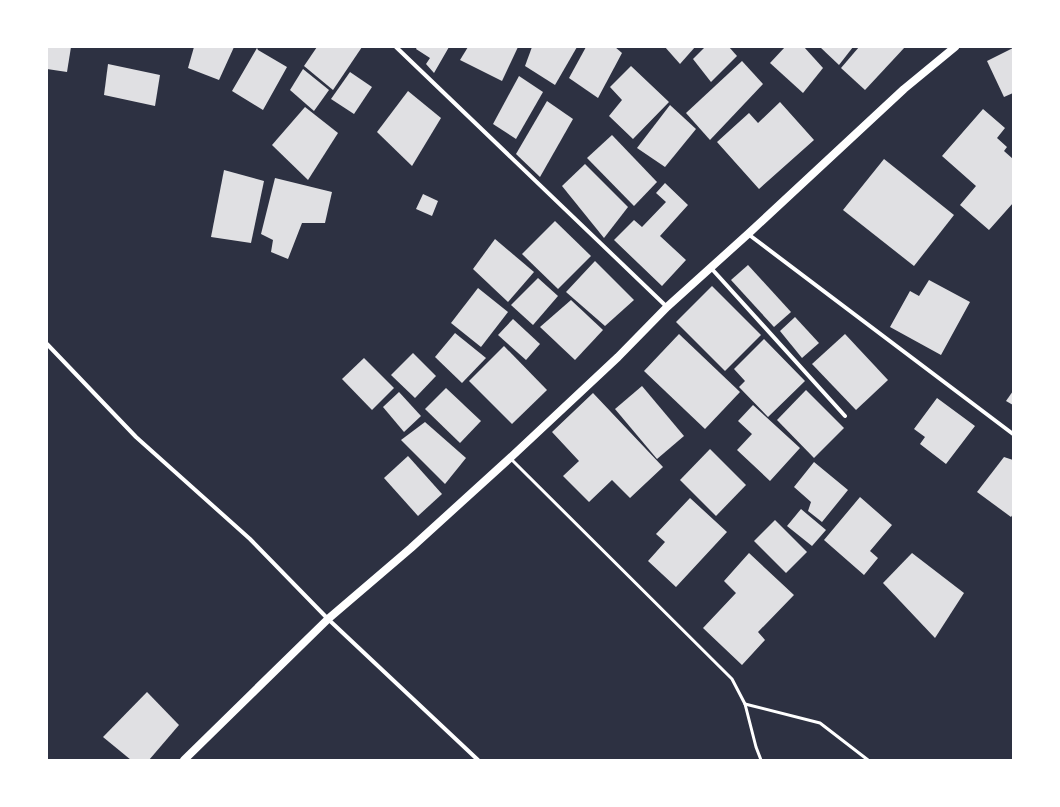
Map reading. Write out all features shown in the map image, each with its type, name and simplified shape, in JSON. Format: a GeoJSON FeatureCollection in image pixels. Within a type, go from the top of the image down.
{"type":"FeatureCollection","features":[{"type":"Feature","properties":{"kind":"main road"},"geometry":{"type":"LineString","coordinates":[[184,760],[328,619],[411,548],[510,458],[618,357],[667,307],[904,89],[955,47]]}},
{"type":"Feature","properties":{"kind":"street"},"geometry":{"type":"LineString","coordinates":[[396,47],[667,307]]}},
{"type":"Feature","properties":{"kind":"street"},"geometry":{"type":"LineString","coordinates":[[748,234],[1013,434]]}},
{"type":"Feature","properties":{"kind":"street"},"geometry":{"type":"LineString","coordinates":[[711,268],[845,416]]}},
{"type":"Feature","properties":{"kind":"street"},"geometry":{"type":"LineString","coordinates":[[47,344],[136,437],[250,539],[328,619],[478,760]]}},
{"type":"Feature","properties":{"kind":"lane"},"geometry":{"type":"LineString","coordinates":[[510,458],[732,679],[745,704],[756,747],[761,760]]}},
{"type":"Feature","properties":{"kind":"lane"},"geometry":{"type":"LineString","coordinates":[[745,704],[820,723],[868,760]]}},
{"type":"Feature","properties":{"kind":"building"},"geometry":{"type":"Polygon","coordinates":[[[47,47],[71,47],[67,72],[47,69],[47,47]]]}},
{"type":"Feature","properties":{"kind":"building"},"geometry":{"type":"Polygon","coordinates":[[[194,47],[234,47],[219,80],[188,68],[194,47]]]}},
{"type":"Feature","properties":{"kind":"building"},"geometry":{"type":"Polygon","coordinates":[[[317,47],[362,47],[333,90],[304,66],[317,47]]]}},
{"type":"Feature","properties":{"kind":"building"},"geometry":{"type":"Polygon","coordinates":[[[417,47],[449,47],[434,73],[426,64],[430,58],[416,49],[417,47]]]}},
{"type":"Feature","properties":{"kind":"building"},"geometry":{"type":"Polygon","coordinates":[[[468,47],[518,47],[502,81],[460,60],[468,47]]]}},
{"type":"Feature","properties":{"kind":"building"},"geometry":{"type":"Polygon","coordinates":[[[532,47],[577,47],[555,85],[525,66],[532,47]]]}},
{"type":"Feature","properties":{"kind":"building"},"geometry":{"type":"Polygon","coordinates":[[[586,47],[615,47],[622,53],[598,98],[569,78],[586,47]]]}},
{"type":"Feature","properties":{"kind":"building"},"geometry":{"type":"Polygon","coordinates":[[[665,47],[695,47],[680,64],[665,47]]]}},
{"type":"Feature","properties":{"kind":"building"},"geometry":{"type":"Polygon","coordinates":[[[705,47],[729,47],[737,56],[711,82],[693,59],[705,47]]]}},
{"type":"Feature","properties":{"kind":"building"},"geometry":{"type":"Polygon","coordinates":[[[785,47],[804,47],[823,68],[803,93],[770,63],[785,47]]]}},
{"type":"Feature","properties":{"kind":"building"},"geometry":{"type":"Polygon","coordinates":[[[820,47],[853,47],[839,65],[820,47]]]}},
{"type":"Feature","properties":{"kind":"building"},"geometry":{"type":"Polygon","coordinates":[[[859,47],[905,47],[865,90],[841,68],[859,47]]]}},
{"type":"Feature","properties":{"kind":"building"},"geometry":{"type":"Polygon","coordinates":[[[257,48],[287,67],[263,110],[232,91],[257,48]]]}},
{"type":"Feature","properties":{"kind":"building"},"geometry":{"type":"Polygon","coordinates":[[[1013,48],[1013,93],[1004,97],[987,61],[1013,48]]]}},
{"type":"Feature","properties":{"kind":"building"},"geometry":{"type":"Polygon","coordinates":[[[742,61],[763,84],[710,140],[686,113],[742,61]]]}},
{"type":"Feature","properties":{"kind":"building"},"geometry":{"type":"Polygon","coordinates":[[[108,64],[160,75],[155,106],[104,95],[108,64]]]}},
{"type":"Feature","properties":{"kind":"building"},"geometry":{"type":"Polygon","coordinates":[[[631,66],[669,102],[633,139],[609,116],[622,100],[610,87],[631,66]]]}},
{"type":"Feature","properties":{"kind":"building"},"geometry":{"type":"Polygon","coordinates":[[[303,69],[329,90],[314,111],[290,90],[303,69]]]}},
{"type":"Feature","properties":{"kind":"building"},"geometry":{"type":"Polygon","coordinates":[[[350,72],[372,87],[354,114],[331,99],[350,72]]]}},
{"type":"Feature","properties":{"kind":"building"},"geometry":{"type":"Polygon","coordinates":[[[519,76],[543,92],[516,139],[493,124],[519,76]]]}},
{"type":"Feature","properties":{"kind":"building"},"geometry":{"type":"Polygon","coordinates":[[[408,91],[441,118],[412,166],[377,132],[408,91]]]}},
{"type":"Feature","properties":{"kind":"building"},"geometry":{"type":"Polygon","coordinates":[[[547,101],[573,119],[540,177],[516,154],[547,101]]]}},
{"type":"Feature","properties":{"kind":"building"},"geometry":{"type":"Polygon","coordinates":[[[780,102],[814,140],[759,189],[717,142],[749,113],[758,123],[780,102]]]}},
{"type":"Feature","properties":{"kind":"building"},"geometry":{"type":"Polygon","coordinates":[[[670,105],[696,129],[665,167],[637,148],[670,105]]]}},
{"type":"Feature","properties":{"kind":"building"},"geometry":{"type":"Polygon","coordinates":[[[305,107],[338,133],[308,180],[272,145],[305,107]]]}},
{"type":"Feature","properties":{"kind":"building"},"geometry":{"type":"Polygon","coordinates":[[[983,109],[1005,128],[997,138],[1007,147],[1004,151],[1013,159],[1013,203],[989,230],[960,205],[976,186],[942,156],[983,109]]]}},
{"type":"Feature","properties":{"kind":"building"},"geometry":{"type":"Polygon","coordinates":[[[612,135],[657,182],[634,206],[587,158],[612,135]]]}},
{"type":"Feature","properties":{"kind":"building"},"geometry":{"type":"Polygon","coordinates":[[[884,159],[954,215],[914,266],[843,210],[884,159]]]}},
{"type":"Feature","properties":{"kind":"building"},"geometry":{"type":"Polygon","coordinates":[[[585,164],[628,207],[604,238],[562,186],[585,164]]]}},
{"type":"Feature","properties":{"kind":"building"},"geometry":{"type":"Polygon","coordinates":[[[224,170],[264,181],[251,243],[211,237],[224,170]]]}},
{"type":"Feature","properties":{"kind":"building"},"geometry":{"type":"Polygon","coordinates":[[[275,178],[332,192],[325,223],[302,223],[288,259],[271,252],[273,240],[261,234],[275,178]]]}},
{"type":"Feature","properties":{"kind":"building"},"geometry":{"type":"Polygon","coordinates":[[[665,183],[688,205],[660,236],[686,260],[662,286],[614,240],[634,220],[642,227],[666,202],[656,193],[665,183]]]}},
{"type":"Feature","properties":{"kind":"building"},"geometry":{"type":"Polygon","coordinates":[[[423,194],[438,201],[432,216],[416,209],[423,194]]]}},
{"type":"Feature","properties":{"kind":"building"},"geometry":{"type":"Polygon","coordinates":[[[555,221],[591,256],[558,289],[522,254],[555,221]]]}},
{"type":"Feature","properties":{"kind":"building"},"geometry":{"type":"Polygon","coordinates":[[[495,239],[534,272],[508,302],[473,269],[495,239]]]}},
{"type":"Feature","properties":{"kind":"building"},"geometry":{"type":"Polygon","coordinates":[[[595,261],[634,300],[605,326],[566,292],[595,261]]]}},
{"type":"Feature","properties":{"kind":"building"},"geometry":{"type":"Polygon","coordinates":[[[748,265],[791,312],[774,327],[731,280],[748,265]]]}},
{"type":"Feature","properties":{"kind":"building"},"geometry":{"type":"Polygon","coordinates":[[[538,278],[558,296],[533,325],[511,305],[538,278]]]}},
{"type":"Feature","properties":{"kind":"building"},"geometry":{"type":"Polygon","coordinates":[[[929,280],[970,302],[941,355],[890,327],[910,291],[919,296],[929,280]]]}},
{"type":"Feature","properties":{"kind":"building"},"geometry":{"type":"Polygon","coordinates":[[[712,286],[761,335],[725,371],[676,322],[712,286]]]}},
{"type":"Feature","properties":{"kind":"building"},"geometry":{"type":"Polygon","coordinates":[[[478,288],[508,312],[481,347],[451,323],[478,288]]]}},
{"type":"Feature","properties":{"kind":"building"},"geometry":{"type":"Polygon","coordinates":[[[571,300],[603,330],[575,360],[540,327],[571,300]]]}},
{"type":"Feature","properties":{"kind":"building"},"geometry":{"type":"Polygon","coordinates":[[[795,317],[819,343],[802,358],[780,331],[795,317]]]}},
{"type":"Feature","properties":{"kind":"building"},"geometry":{"type":"Polygon","coordinates":[[[513,319],[540,344],[526,360],[498,335],[513,319]]]}},
{"type":"Feature","properties":{"kind":"building"},"geometry":{"type":"Polygon","coordinates":[[[455,333],[486,358],[462,383],[435,357],[455,333]]]}},
{"type":"Feature","properties":{"kind":"building"},"geometry":{"type":"Polygon","coordinates":[[[679,334],[740,392],[705,429],[644,371],[679,334]]]}},
{"type":"Feature","properties":{"kind":"building"},"geometry":{"type":"Polygon","coordinates":[[[845,334],[888,380],[856,410],[812,364],[845,334]]]}},
{"type":"Feature","properties":{"kind":"building"},"geometry":{"type":"Polygon","coordinates":[[[764,339],[805,381],[768,417],[739,387],[745,381],[734,369],[764,339]]]}},
{"type":"Feature","properties":{"kind":"building"},"geometry":{"type":"Polygon","coordinates":[[[504,346],[547,390],[512,424],[469,381],[504,346]]]}},
{"type":"Feature","properties":{"kind":"building"},"geometry":{"type":"Polygon","coordinates":[[[413,353],[436,376],[415,398],[391,375],[413,353]]]}},
{"type":"Feature","properties":{"kind":"building"},"geometry":{"type":"Polygon","coordinates":[[[364,358],[394,388],[372,410],[342,379],[364,358]]]}},
{"type":"Feature","properties":{"kind":"building"},"geometry":{"type":"Polygon","coordinates":[[[642,386],[684,436],[657,459],[615,409],[642,386]]]}},
{"type":"Feature","properties":{"kind":"building"},"geometry":{"type":"Polygon","coordinates":[[[446,388],[481,421],[460,443],[425,409],[446,388]]]}},
{"type":"Feature","properties":{"kind":"building"},"geometry":{"type":"Polygon","coordinates":[[[806,390],[844,428],[814,458],[777,420],[806,390]]]}},
{"type":"Feature","properties":{"kind":"building"},"geometry":{"type":"Polygon","coordinates":[[[1013,391],[1013,405],[1006,401],[1013,391]]]}},
{"type":"Feature","properties":{"kind":"building"},"geometry":{"type":"Polygon","coordinates":[[[399,392],[421,416],[404,432],[383,407],[399,392]]]}},
{"type":"Feature","properties":{"kind":"building"},"geometry":{"type":"Polygon","coordinates":[[[593,393],[663,467],[630,498],[612,480],[589,502],[563,476],[579,461],[552,432],[593,393]]]}},
{"type":"Feature","properties":{"kind":"building"},"geometry":{"type":"Polygon","coordinates":[[[937,398],[975,426],[946,464],[920,444],[925,437],[914,429],[937,398]]]}},
{"type":"Feature","properties":{"kind":"building"},"geometry":{"type":"Polygon","coordinates":[[[753,405],[800,448],[770,481],[737,450],[752,434],[738,421],[753,405]]]}},
{"type":"Feature","properties":{"kind":"building"},"geometry":{"type":"Polygon","coordinates":[[[425,422],[466,458],[445,484],[401,440],[425,422]]]}},
{"type":"Feature","properties":{"kind":"building"},"geometry":{"type":"Polygon","coordinates":[[[710,449],[746,485],[716,516],[680,480],[710,449]]]}},
{"type":"Feature","properties":{"kind":"building"},"geometry":{"type":"Polygon","coordinates":[[[408,456],[442,494],[418,516],[384,478],[408,456]]]}},
{"type":"Feature","properties":{"kind":"building"},"geometry":{"type":"Polygon","coordinates":[[[1004,457],[1013,460],[1013,514],[1011,517],[977,492],[1004,457]]]}},
{"type":"Feature","properties":{"kind":"building"},"geometry":{"type":"Polygon","coordinates":[[[814,462],[848,490],[822,522],[808,511],[811,502],[794,487],[814,462]]]}},
{"type":"Feature","properties":{"kind":"building"},"geometry":{"type":"Polygon","coordinates":[[[860,497],[892,525],[870,551],[878,558],[864,575],[824,540],[860,497]]]}},
{"type":"Feature","properties":{"kind":"building"},"geometry":{"type":"Polygon","coordinates":[[[690,498],[727,532],[676,587],[648,561],[665,542],[656,534],[690,498]]]}},
{"type":"Feature","properties":{"kind":"building"},"geometry":{"type":"Polygon","coordinates":[[[801,509],[826,530],[812,546],[787,526],[801,509]]]}},
{"type":"Feature","properties":{"kind":"building"},"geometry":{"type":"Polygon","coordinates":[[[775,520],[807,552],[786,573],[754,541],[775,520]]]}},
{"type":"Feature","properties":{"kind":"building"},"geometry":{"type":"Polygon","coordinates":[[[749,553],[794,595],[758,632],[765,640],[742,665],[703,628],[736,593],[724,581],[749,553]]]}},
{"type":"Feature","properties":{"kind":"building"},"geometry":{"type":"Polygon","coordinates":[[[912,553],[964,593],[935,638],[883,583],[912,553]]]}},
{"type":"Feature","properties":{"kind":"building"},"geometry":{"type":"Polygon","coordinates":[[[147,692],[179,725],[149,760],[131,760],[103,737],[147,692]]]}}]}
